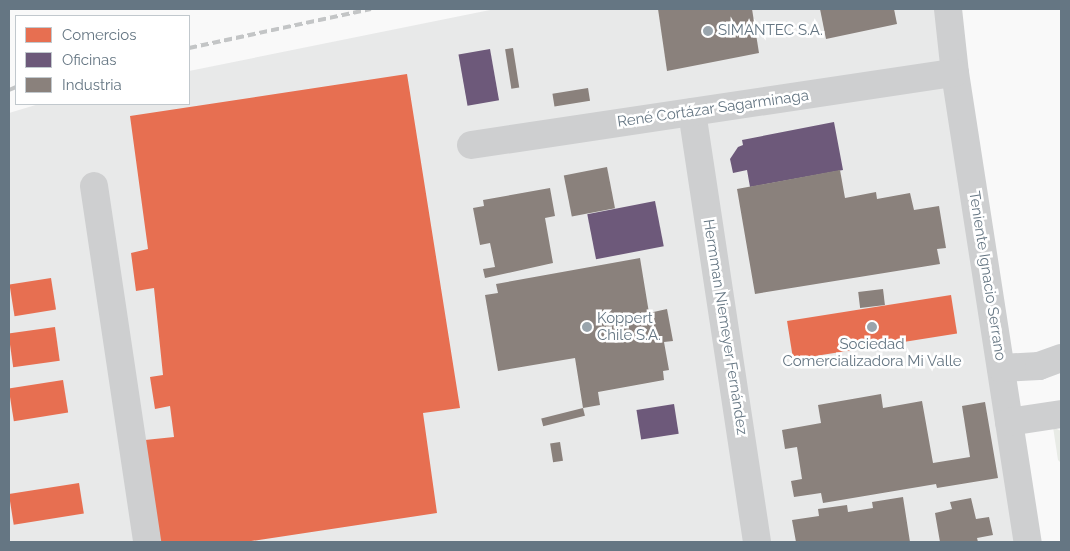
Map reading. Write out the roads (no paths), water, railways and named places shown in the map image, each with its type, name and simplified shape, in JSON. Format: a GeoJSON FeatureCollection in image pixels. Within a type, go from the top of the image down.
{"type":"FeatureCollection","features":[{"type":"Feature","properties":{"kind":"street","name":"Teniente Ignacio Serrano"},"geometry":{"type":"LineString","coordinates":[[948,9],[955,73],[1028,542]]}},
{"type":"Feature","properties":{"kind":"street","name":"René Cortázar Sagarminaga"},"geometry":{"type":"LineString","coordinates":[[471,145],[955,73]]}},
{"type":"Feature","properties":{"kind":"street","name":"Hermman Niemeyer Fernández"},"geometry":{"type":"LineString","coordinates":[[692,112],[758,542]]}},
{"type":"Feature","properties":{"kind":"street"},"geometry":{"type":"LineString","coordinates":[[94,186],[147,542]]}},
{"type":"Feature","properties":{"kind":"street"},"geometry":{"type":"LineString","coordinates":[[1001,368],[1039,366],[1061,358]]}},
{"type":"Feature","properties":{"kind":"street"},"geometry":{"type":"LineString","coordinates":[[1009,422],[1061,414]]}},
{"type":"Feature","properties":{"kind":"railway"},"geometry":{"type":"LineString","coordinates":[[190,48],[371,9]]}},
{"type":"Feature","properties":{"kind":"railway"},"geometry":{"type":"LineString","coordinates":[[9,90],[15,87]]}},
{"type":"Feature","properties":{"kind":"place","name":"SIMANTEC S.A."},"geometry":{"type":"Point","coordinates":[708,31]}},
{"type":"Feature","properties":{"kind":"place","name":"Koppert Chile S.A."},"geometry":{"type":"Point","coordinates":[587,327]}},
{"type":"Feature","properties":{"kind":"place","name":"Sociedad Comercializadora Mi Valle"},"geometry":{"type":"Point","coordinates":[872,327]}}]}
